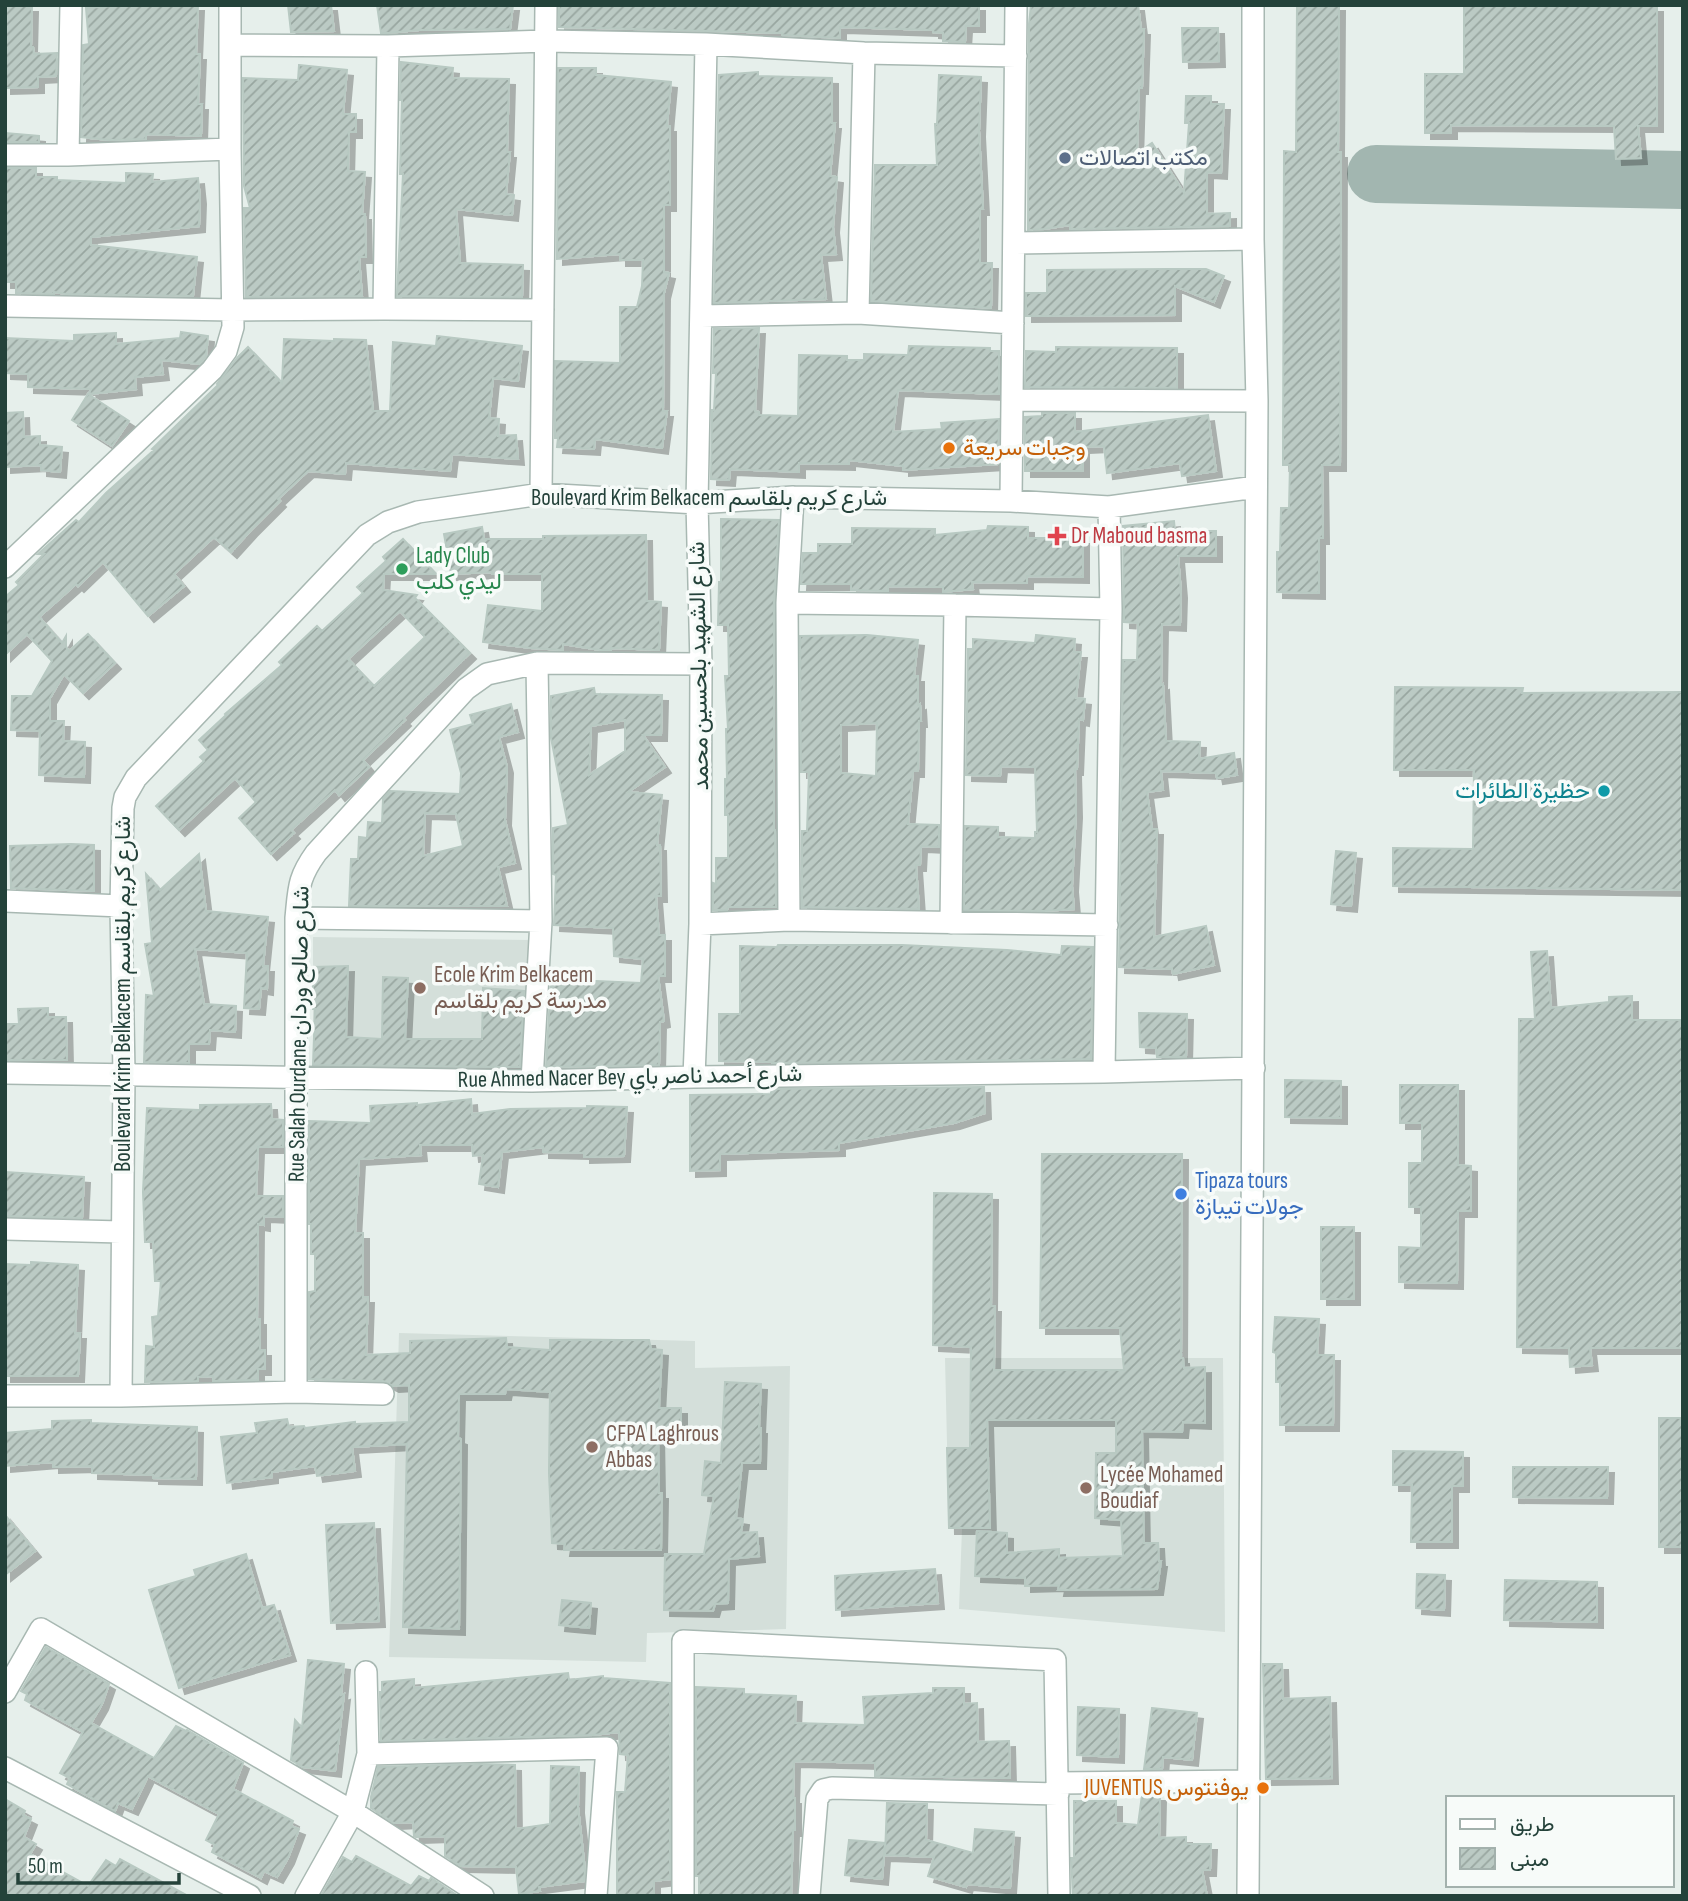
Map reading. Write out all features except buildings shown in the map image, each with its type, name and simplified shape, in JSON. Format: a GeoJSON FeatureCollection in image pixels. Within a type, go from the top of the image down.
{"type":"FeatureCollection","features":[{"type":"Feature","properties":{"kind":"street"},"geometry":{"type":"LineString","coordinates":[[68,155],[71,5]]}},
{"type":"Feature","properties":{"kind":"street"},"geometry":{"type":"LineString","coordinates":[[5,567],[212,370],[226,351],[233,327],[230,5]]}},
{"type":"Feature","properties":{"kind":"street"},"geometry":{"type":"LineString","coordinates":[[541,494],[547,5]]}},
{"type":"Feature","properties":{"kind":"street"},"geometry":{"type":"LineString","coordinates":[[1011,501],[1016,5]]}},
{"type":"Feature","properties":{"kind":"street"},"geometry":{"type":"LineString","coordinates":[[1248,1896],[1256,487],[1253,5]]}},
{"type":"Feature","properties":{"kind":"street"},"geometry":{"type":"LineString","coordinates":[[230,45],[388,46],[546,41],[706,44],[863,53],[1016,55]]}},
{"type":"Feature","properties":{"kind":"street","name":"شارع الشهيد بلحسين محمد"},"geometry":{"type":"LineString","coordinates":[[694,1077],[700,924],[701,664],[697,503],[706,44]]}},
{"type":"Feature","properties":{"kind":"street"},"geometry":{"type":"LineString","coordinates":[[384,309],[388,46]]}},
{"type":"Feature","properties":{"kind":"street"},"geometry":{"type":"LineString","coordinates":[[858,313],[863,53]]}},
{"type":"Feature","properties":{"kind":"street"},"geometry":{"type":"LineString","coordinates":[[5,155],[230,149]]}},
{"type":"Feature","properties":{"kind":"street"},"geometry":{"type":"LineString","coordinates":[[1014,243],[1253,239]]}},
{"type":"Feature","properties":{"kind":"street"},"geometry":{"type":"LineString","coordinates":[[5,306],[232,310],[543,310]]}},
{"type":"Feature","properties":{"kind":"street"},"geometry":{"type":"LineString","coordinates":[[701,316],[858,313],[1013,323]]}},
{"type":"Feature","properties":{"kind":"street"},"geometry":{"type":"LineString","coordinates":[[1013,400],[1256,401]]}},
{"type":"Feature","properties":{"kind":"street","name":"Boulevard Krim Belkacem شارع كريم بلقاسم"},"geometry":{"type":"LineString","coordinates":[[121,1396],[123,808],[136,778],[367,535],[388,522],[418,512],[541,494],[697,503],[793,498],[1011,501],[1109,508],[1256,487]]}},
{"type":"Feature","properties":{"kind":"street"},"geometry":{"type":"LineString","coordinates":[[789,920],[788,603],[793,498]]}},
{"type":"Feature","properties":{"kind":"street"},"geometry":{"type":"LineString","coordinates":[[1104,1072],[1111,610],[1109,508]]}},
{"type":"Feature","properties":{"kind":"street"},"geometry":{"type":"LineString","coordinates":[[788,603],[1111,610]]}},
{"type":"Feature","properties":{"kind":"street"},"geometry":{"type":"LineString","coordinates":[[951,923],[955,605]]}},
{"type":"Feature","properties":{"kind":"street"},"geometry":{"type":"LineString","coordinates":[[532,1081],[541,921],[537,663]]}},
{"type":"Feature","properties":{"kind":"street","name":"Rue Salah Ourdane شارع صالح وردان"},"geometry":{"type":"LineString","coordinates":[[296,1392],[296,918],[299,883],[303,874],[316,853],[466,689],[487,674],[537,663],[701,664]]}},
{"type":"Feature","properties":{"kind":"street"},"geometry":{"type":"LineString","coordinates":[[5,901],[121,906]]}},
{"type":"Feature","properties":{"kind":"street"},"geometry":{"type":"LineString","coordinates":[[296,918],[541,921]]}},
{"type":"Feature","properties":{"kind":"street"},"geometry":{"type":"LineString","coordinates":[[700,924],[789,920],[1107,925]]}},
{"type":"Feature","properties":{"kind":"street","name":"Rue Ahmed Nacer Bey شارع أحمد ناصر باي"},"geometry":{"type":"LineString","coordinates":[[5,1073],[532,1081],[1254,1068]]}},
{"type":"Feature","properties":{"kind":"street"},"geometry":{"type":"LineString","coordinates":[[5,1229],[121,1232]]}},
{"type":"Feature","properties":{"kind":"street"},"geometry":{"type":"LineString","coordinates":[[5,1396],[296,1392],[383,1394]]}},
{"type":"Feature","properties":{"kind":"street"},"geometry":{"type":"LineString","coordinates":[[5,1692],[41,1629],[353,1812],[483,1896]]}},
{"type":"Feature","properties":{"kind":"street"},"geometry":{"type":"LineString","coordinates":[[683,1896],[683,1641],[1055,1660],[1059,1896]]}},
{"type":"Feature","properties":{"kind":"street"},"geometry":{"type":"LineString","coordinates":[[306,1896],[353,1812],[368,1754],[366,1672]]}},
{"type":"Feature","properties":{"kind":"street"},"geometry":{"type":"LineString","coordinates":[[368,1754],[607,1748],[596,1896]]}},
{"type":"Feature","properties":{"kind":"street"},"geometry":{"type":"LineString","coordinates":[[5,1768],[250,1896]]}},
{"type":"Feature","properties":{"kind":"street"},"geometry":{"type":"LineString","coordinates":[[809,1896],[817,1799],[823,1790],[1058,1789],[1249,1781]]}},
{"type":"Feature","properties":{"kind":"shaded area","name":"Ecole Krim Belkacem مدرسة كريم بلقاسم"},"geometry":{"type":"Polygon","coordinates":[[[313,937],[530,940],[526,1069],[313,1067],[313,937]]]}},
{"type":"Feature","properties":{"kind":"shaded area","name":"CFPA Laghrous Abbas"},"geometry":{"type":"Polygon","coordinates":[[[399,1333],[695,1341],[695,1368],[790,1366],[786,1629],[647,1633],[646,1662],[389,1657],[399,1333]]]}},
{"type":"Feature","properties":{"kind":"shaded area","name":"Lycée Mohamed Boudiaf"},"geometry":{"type":"Polygon","coordinates":[[[945,1358],[1223,1358],[1225,1632],[959,1609],[962,1529],[949,1528],[945,1358]]]}},
{"type":"Feature","properties":{"kind":"taxiway"},"geometry":{"type":"LineString","coordinates":[[1376,174],[1683,180]]}},
{"type":"Feature","properties":{"kind":"place","name":"مكتب اتصالات"},"geometry":{"type":"Point","coordinates":[1065,158]}},
{"type":"Feature","properties":{"kind":"place","name":"وجبات سريعة"},"geometry":{"type":"Point","coordinates":[949,448]}},
{"type":"Feature","properties":{"kind":"place","name":"Dr Maboud basma"},"geometry":{"type":"Point","coordinates":[1057,536]}},
{"type":"Feature","properties":{"kind":"place","name":"Lady Club ليدي كلب"},"geometry":{"type":"Point","coordinates":[402,569]}},
{"type":"Feature","properties":{"kind":"place","name":"حظيرة الطائرات"},"geometry":{"type":"Point","coordinates":[1604,791]}},
{"type":"Feature","properties":{"kind":"place","name":"Ecole Krim Belkacem مدرسة كريم بلقاسم"},"geometry":{"type":"Point","coordinates":[420,988]}},
{"type":"Feature","properties":{"kind":"place","name":"Tipaza tours جولات تيبازة"},"geometry":{"type":"Point","coordinates":[1181,1194]}},
{"type":"Feature","properties":{"kind":"place","name":"CFPA Laghrous Abbas"},"geometry":{"type":"Point","coordinates":[592,1447]}},
{"type":"Feature","properties":{"kind":"place","name":"Lycée Mohamed Boudiaf"},"geometry":{"type":"Point","coordinates":[1086,1488]}},
{"type":"Feature","properties":{"kind":"place","name":"JUVENTUS يوفنتوس"},"geometry":{"type":"Point","coordinates":[1263,1788]}}]}
